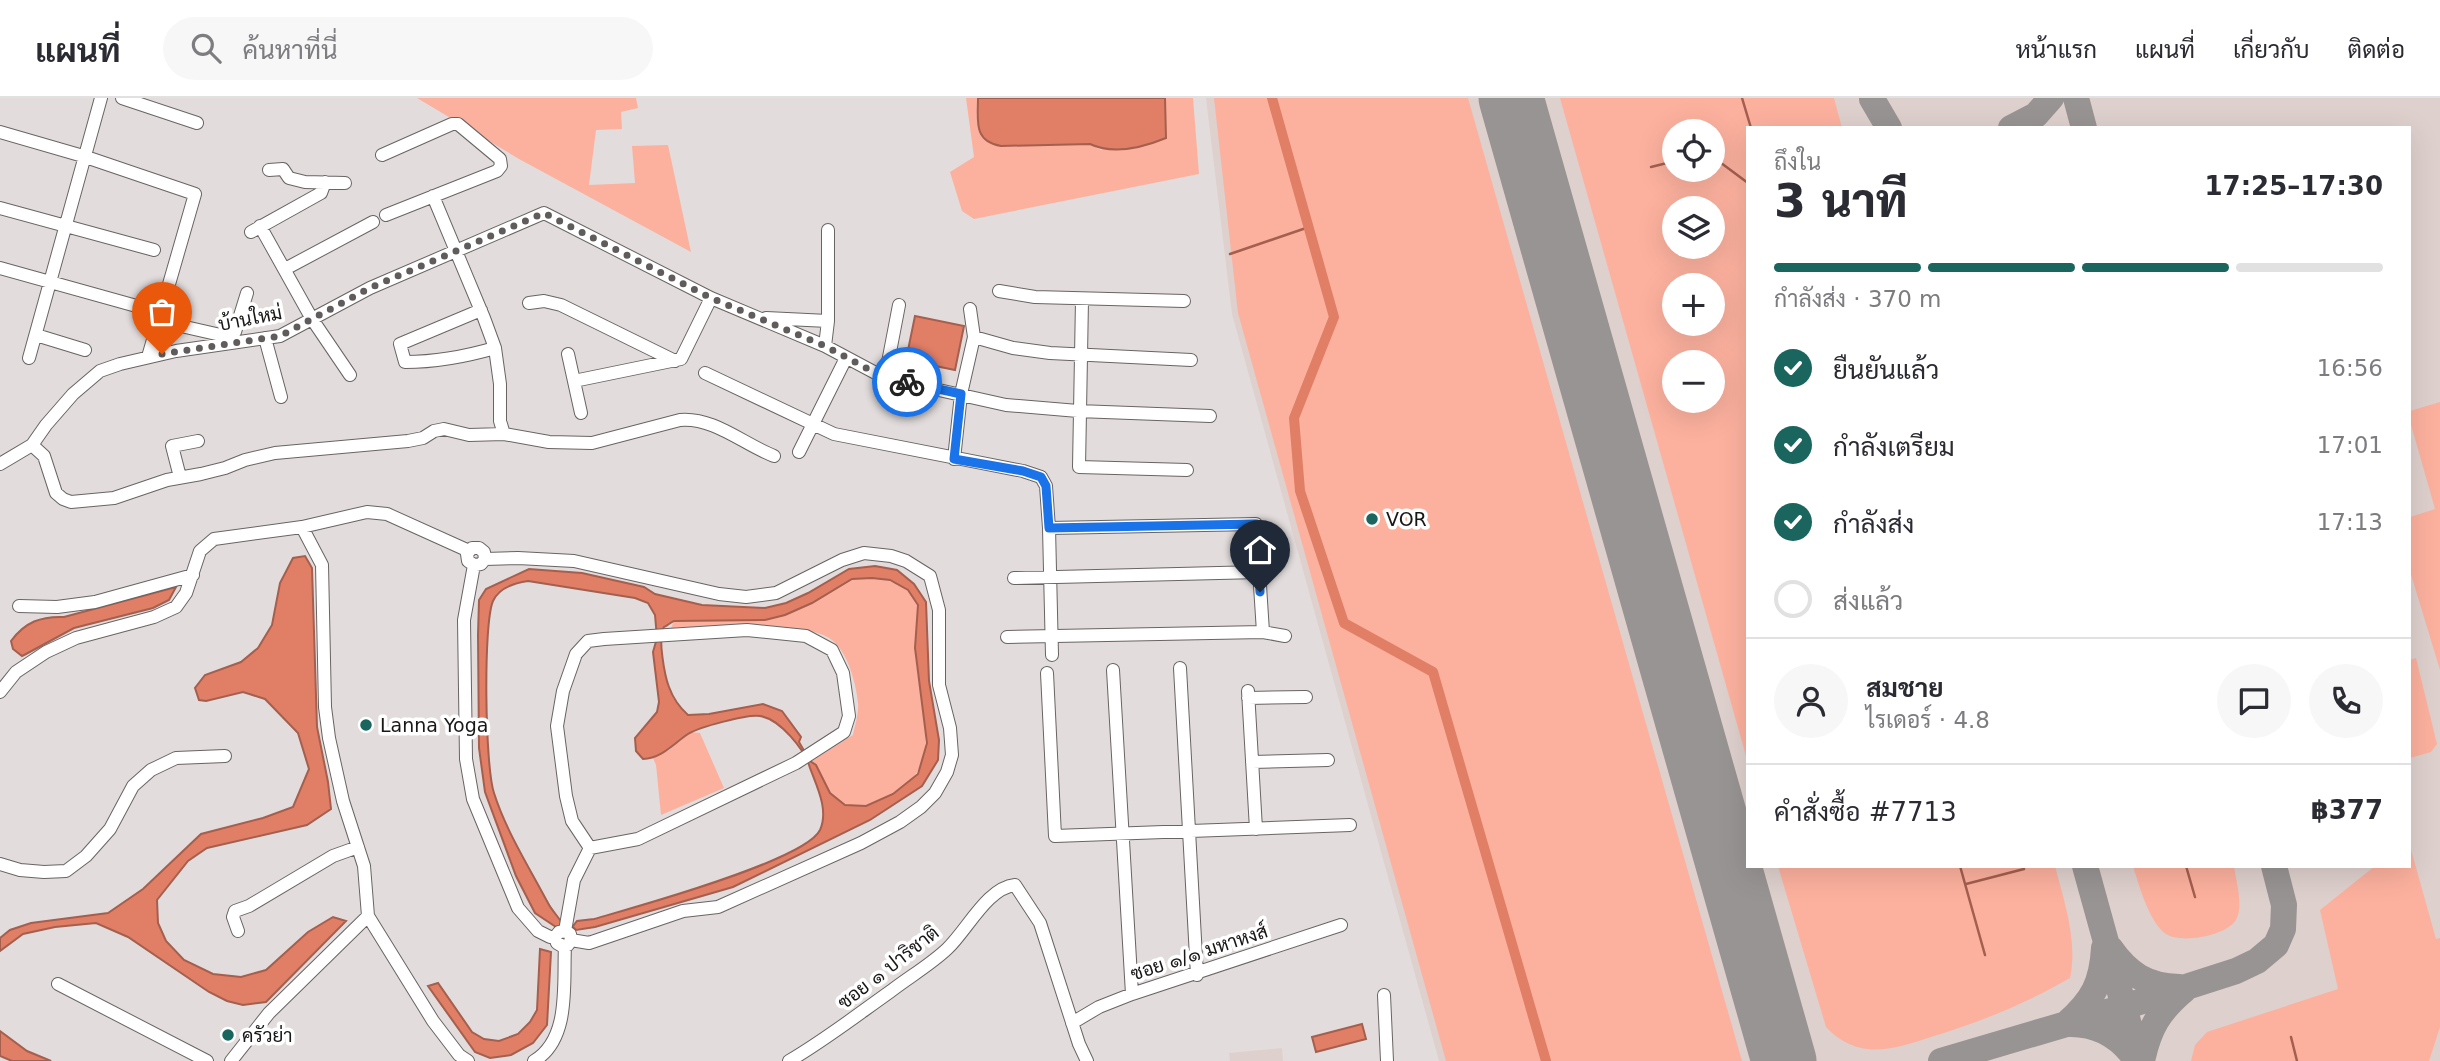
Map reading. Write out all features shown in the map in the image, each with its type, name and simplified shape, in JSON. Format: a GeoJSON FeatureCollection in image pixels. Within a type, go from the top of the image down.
{"type":"FeatureCollection","features":[{"type":"Feature","properties":{"kind":"street"},"geometry":{"type":"LineString","coordinates":[[29,358],[101,98]]}},
{"type":"Feature","properties":{"kind":"street"},"geometry":{"type":"LineString","coordinates":[[122,98],[144,101],[197,123]]}},
{"type":"Feature","properties":{"kind":"street"},"geometry":{"type":"LineString","coordinates":[[382,155],[452,124],[458,124],[500,159],[501,166],[497,171],[386,215]]}},
{"type":"Feature","properties":{"kind":"street"},"geometry":{"type":"LineString","coordinates":[[0,132],[83,156],[195,194],[148,357]]}},
{"type":"Feature","properties":{"kind":"street"},"geometry":{"type":"LineString","coordinates":[[269,170],[283,169],[289,178],[297,180],[345,183]]}},
{"type":"Feature","properties":{"kind":"street"},"geometry":{"type":"LineString","coordinates":[[325,182],[321,193],[255,229],[285,270],[312,319],[350,375]]}},
{"type":"Feature","properties":{"kind":"street"},"geometry":{"type":"LineString","coordinates":[[433,196],[495,348],[500,384],[500,421],[504,435]]}},
{"type":"Feature","properties":{"kind":"street"},"geometry":{"type":"LineString","coordinates":[[0,208],[154,250]]}},
{"type":"Feature","properties":{"kind":"street","name":"บ้านใหม่"},"geometry":{"type":"LineString","coordinates":[[0,464],[32,445],[46,425],[85,382],[100,371],[148,357],[280,336],[370,288],[544,213],[711,298]]}},
{"type":"Feature","properties":{"kind":"street"},"geometry":{"type":"LineString","coordinates":[[285,270],[373,222]]}},
{"type":"Feature","properties":{"kind":"street"},"geometry":{"type":"LineString","coordinates":[[825,346],[828,321],[828,230]]}},
{"type":"Feature","properties":{"kind":"street"},"geometry":{"type":"LineString","coordinates":[[0,268],[140,307]]}},
{"type":"Feature","properties":{"kind":"street"},"geometry":{"type":"LineString","coordinates":[[999,291],[1082,300],[1184,301]]}},
{"type":"Feature","properties":{"kind":"street"},"geometry":{"type":"LineString","coordinates":[[159,321],[225,336],[235,332],[247,293]]}},
{"type":"Feature","properties":{"kind":"street"},"geometry":{"type":"LineString","coordinates":[[574,381],[681,359],[711,298],[825,346],[885,378],[1006,405],[1078,411],[1210,416]]}},
{"type":"Feature","properties":{"kind":"street"},"geometry":{"type":"LineString","coordinates":[[1082,300],[1079,467],[1186,470]]}},
{"type":"Feature","properties":{"kind":"street"},"geometry":{"type":"LineString","coordinates":[[530,303],[544,301],[561,305],[675,360]]}},
{"type":"Feature","properties":{"kind":"street"},"geometry":{"type":"LineString","coordinates":[[885,378],[899,305]]}},
{"type":"Feature","properties":{"kind":"street"},"geometry":{"type":"LineString","coordinates":[[954,459],[961,394],[974,337],[970,309]]}},
{"type":"Feature","properties":{"kind":"street"},"geometry":{"type":"LineString","coordinates":[[481,310],[400,344],[405,362],[464,358],[495,348]]}},
{"type":"Feature","properties":{"kind":"street"},"geometry":{"type":"LineString","coordinates":[[757,317],[828,321]]}},
{"type":"Feature","properties":{"kind":"street"},"geometry":{"type":"LineString","coordinates":[[36,335],[85,350]]}},
{"type":"Feature","properties":{"kind":"street"},"geometry":{"type":"LineString","coordinates":[[974,337],[1013,348],[1080,355],[1191,360]]}},
{"type":"Feature","properties":{"kind":"street"},"geometry":{"type":"LineString","coordinates":[[265,338],[281,397]]}},
{"type":"Feature","properties":{"kind":"street"},"geometry":{"type":"LineString","coordinates":[[568,354],[580,413]]}},
{"type":"Feature","properties":{"kind":"street"},"geometry":{"type":"LineString","coordinates":[[799,452],[846,358]]}},
{"type":"Feature","properties":{"kind":"street"},"geometry":{"type":"LineString","coordinates":[[705,373],[834,435],[1023,471],[1041,477],[1046,486],[1049,528],[1052,655]]}},
{"type":"Feature","properties":{"kind":"street"},"geometry":{"type":"LineString","coordinates":[[32,445],[44,456],[56,493],[71,502],[114,498],[180,477],[213,471],[275,453],[408,441],[444,429],[469,435],[504,435],[548,442],[592,443],[680,420],[694,419],[713,425],[774,456]]}},
{"type":"Feature","properties":{"kind":"street"},"geometry":{"type":"LineString","coordinates":[[180,477],[172,446],[198,441]]}},
{"type":"Feature","properties":{"kind":"street"},"geometry":{"type":"LineString","coordinates":[[0,692],[16,672],[46,652],[76,638],[166,613],[182,601],[200,551],[215,539],[302,527],[367,512],[387,514],[469,551],[468,561],[518,558],[573,561],[719,594],[746,597],[775,593],[842,559],[864,553],[878,553],[905,561],[930,576],[939,610],[939,685],[950,728],[952,755],[947,772],[935,793],[900,822],[861,843],[718,907],[683,911],[589,943],[565,934],[550,937],[538,931],[518,908],[473,799],[466,759],[464,620],[480,562]]}},
{"type":"Feature","properties":{"kind":"street"},"geometry":{"type":"LineString","coordinates":[[1049,528],[1256,524],[1263,632]]}},
{"type":"Feature","properties":{"kind":"street"},"geometry":{"type":"LineString","coordinates":[[302,527],[322,565],[325,707],[329,738],[343,801],[364,866],[368,916],[433,1021],[459,1055],[468,1061]]}},
{"type":"Feature","properties":{"kind":"street"},"geometry":{"type":"LineString","coordinates":[[1014,578],[1259,572]]}},
{"type":"Feature","properties":{"kind":"street"},"geometry":{"type":"LineString","coordinates":[[19,606],[57,607],[94,602],[193,575]]}},
{"type":"Feature","properties":{"kind":"street"},"geometry":{"type":"LineString","coordinates":[[747,630],[806,636],[832,650],[843,673],[849,716],[844,732],[796,763],[638,839],[590,848],[572,821],[557,726],[563,691],[576,654],[588,641],[747,630]]}},
{"type":"Feature","properties":{"kind":"street"},"geometry":{"type":"LineString","coordinates":[[1007,637],[1263,632],[1285,636]]}},
{"type":"Feature","properties":{"kind":"street"},"geometry":{"type":"LineString","coordinates":[[1180,668],[1197,975]]}},
{"type":"Feature","properties":{"kind":"street"},"geometry":{"type":"LineString","coordinates":[[1113,670],[1132,994]]}},
{"type":"Feature","properties":{"kind":"street"},"geometry":{"type":"LineString","coordinates":[[1047,673],[1055,836],[1350,825]]}},
{"type":"Feature","properties":{"kind":"street"},"geometry":{"type":"LineString","coordinates":[[1256,829],[1248,694],[1306,697]]}},
{"type":"Feature","properties":{"kind":"street"},"geometry":{"type":"LineString","coordinates":[[0,864],[32,871],[66,871],[86,856],[110,829],[133,786],[151,770],[176,758],[225,755]]}},
{"type":"Feature","properties":{"kind":"street"},"geometry":{"type":"LineString","coordinates":[[1252,762],[1328,760]]}},
{"type":"Feature","properties":{"kind":"street"},"geometry":{"type":"LineString","coordinates":[[238,931],[233,917],[235,911],[249,906],[333,856],[358,847]]}},
{"type":"Feature","properties":{"kind":"street"},"geometry":{"type":"LineString","coordinates":[[534,1061],[557,1035],[563,1012],[565,934],[574,880],[590,848]]}},
{"type":"Feature","properties":{"kind":"street","name":"ซอย ๑ ปาริชาติ"},"geometry":{"type":"LineString","coordinates":[[789,1061],[824,1040],[946,950],[968,926],[985,901],[1003,886],[1015,885],[1040,923],[1087,1061]]}},
{"type":"Feature","properties":{"kind":"street"},"geometry":{"type":"LineString","coordinates":[[231,1061],[269,1013],[368,916]]}},
{"type":"Feature","properties":{"kind":"street","name":"ซอย ๑/๑ มหาหงส์"},"geometry":{"type":"LineString","coordinates":[[1072,1023],[1099,1007],[1132,994],[1197,975],[1341,925]]}},
{"type":"Feature","properties":{"kind":"street"},"geometry":{"type":"LineString","coordinates":[[58,984],[207,1061]]}},
{"type":"Feature","properties":{"kind":"street"},"geometry":{"type":"LineString","coordinates":[[1384,995],[1387,1061]]}},
{"type":"Feature","properties":{"kind":"shaded area"},"geometry":{"type":"Polygon","coordinates":[[[417,98],[636,98],[638,108],[621,112],[622,129],[596,130],[589,185],[635,183],[632,146],[668,145],[691,252],[519,159],[417,98]]]}},
{"type":"Feature","properties":{"kind":"shaded area"},"geometry":{"type":"Polygon","coordinates":[[[966,98],[978,98],[978,128],[1001,146],[1090,144],[1101,150],[1166,138],[1165,98],[1193,98],[1199,174],[974,219],[962,211],[950,172],[974,157],[966,98]]]}},
{"type":"Feature","properties":{"kind":"shaded area"},"geometry":{"type":"Polygon","coordinates":[[[978,98],[1165,98],[1166,138],[1138,147],[1118,149],[1090,144],[1001,146],[981,135],[978,98]]]}},
{"type":"Feature","properties":{"kind":"shaded area"},"geometry":{"type":"Polygon","coordinates":[[[1206,98],[2440,98],[2440,1061],[1439,1061],[1232,314],[1206,98]]]}},
{"type":"Feature","properties":{"kind":"shaded area"},"geometry":{"type":"Polygon","coordinates":[[[1214,98],[1468,98],[1742,1061],[1446,1061],[1238,313],[1214,98]]]}},
{"type":"Feature","properties":{"kind":"shaded area"},"geometry":{"type":"Polygon","coordinates":[[[1560,98],[1834,98],[1841,126],[1746,126],[1746,756],[1560,98]]]}},
{"type":"Feature","properties":{"kind":"shaded area"},"geometry":{"type":"Polygon","coordinates":[[[915,316],[964,326],[955,370],[906,360],[915,316]]]}},
{"type":"Feature","properties":{"kind":"shaded area"},"geometry":{"type":"Polygon","coordinates":[[[2440,402],[2440,670],[2411,574],[2411,517],[2435,509],[2411,425],[2411,411],[2440,402]]]}},
{"type":"Feature","properties":{"kind":"shaded area"},"geometry":{"type":"Polygon","coordinates":[[[305,556],[312,568],[317,727],[331,809],[307,825],[207,848],[188,861],[157,900],[158,923],[166,941],[184,960],[213,974],[241,977],[266,970],[308,932],[333,917],[346,921],[266,1002],[243,1005],[209,992],[128,937],[96,923],[55,927],[23,934],[0,951],[0,938],[10,930],[31,923],[108,913],[143,889],[201,834],[263,818],[293,807],[309,769],[298,733],[265,699],[243,692],[206,701],[199,700],[195,688],[205,675],[241,662],[258,648],[272,625],[280,583],[293,558],[305,556]]]}},
{"type":"Feature","properties":{"kind":"shaded area"},"geometry":{"type":"Polygon","coordinates":[[[875,566],[897,570],[914,584],[926,602],[929,681],[939,740],[938,760],[922,786],[870,820],[733,887],[595,927],[576,930],[562,926],[559,929],[535,913],[516,876],[485,792],[479,748],[478,635],[479,600],[486,589],[529,569],[582,573],[644,587],[655,594],[702,605],[765,608],[786,603],[808,593],[849,569],[875,566]],[[852,579],[812,603],[785,615],[765,620],[672,622],[664,627],[661,647],[667,682],[674,699],[688,715],[763,704],[782,711],[801,737],[799,742],[810,761],[816,765],[830,793],[845,805],[866,806],[893,794],[918,774],[927,743],[915,648],[918,605],[908,590],[890,580],[852,579]],[[528,581],[503,589],[493,601],[490,615],[486,696],[491,778],[494,793],[511,835],[563,925],[573,926],[577,921],[643,905],[752,869],[808,842],[820,830],[823,807],[807,761],[791,736],[768,718],[745,717],[702,728],[650,758],[643,759],[636,751],[635,738],[657,712],[659,702],[653,652],[657,638],[655,615],[648,603],[635,598],[528,581]]]}},
{"type":"Feature","properties":{"kind":"shaded area"},"geometry":{"type":"Polygon","coordinates":[[[872,578],[903,587],[918,607],[915,649],[926,732],[925,752],[919,769],[907,785],[877,801],[851,806],[834,797],[810,762],[853,735],[857,715],[857,695],[850,669],[843,653],[832,640],[819,634],[779,627],[671,628],[674,621],[730,619],[812,603],[852,579],[872,578]]]}},
{"type":"Feature","properties":{"kind":"shaded area"},"geometry":{"type":"Polygon","coordinates":[[[176,587],[169,600],[153,608],[74,628],[22,656],[13,649],[11,641],[22,629],[34,622],[64,617],[176,587]]]}},
{"type":"Feature","properties":{"kind":"shaded area"},"geometry":{"type":"Polygon","coordinates":[[[2416,658],[2437,744],[2431,752],[2411,758],[2411,660],[2416,658]]]}},
{"type":"Feature","properties":{"kind":"shaded area"},"geometry":{"type":"Polygon","coordinates":[[[690,732],[700,733],[724,788],[661,815],[653,758],[669,750],[690,732]]]}},
{"type":"Feature","properties":{"kind":"shaded area"},"geometry":{"type":"Polygon","coordinates":[[[2411,850],[2436,939],[2440,938],[2440,1027],[2429,1061],[2191,1061],[2195,1045],[2207,1032],[2338,989],[2320,910],[2372,868],[2411,868],[2411,850]]]}},
{"type":"Feature","properties":{"kind":"shaded area"},"geometry":{"type":"Polygon","coordinates":[[[1779,868],[2056,868],[2071,936],[2070,978],[2002,1012],[1891,1048],[1861,1048],[1840,1039],[1826,1027],[1779,868]]]}},
{"type":"Feature","properties":{"kind":"shaded area"},"geometry":{"type":"Polygon","coordinates":[[[2134,868],[2234,868],[2238,914],[2231,926],[2213,934],[2192,938],[2173,937],[2166,934],[2155,921],[2134,868]]]}},
{"type":"Feature","properties":{"kind":"shaded area"},"geometry":{"type":"Polygon","coordinates":[[[540,949],[551,952],[547,1025],[533,1043],[511,1055],[490,1058],[475,1052],[428,986],[438,983],[472,1032],[484,1039],[499,1041],[518,1034],[537,1010],[540,949]]]}},
{"type":"Feature","properties":{"kind":"shaded area"},"geometry":{"type":"Polygon","coordinates":[[[1362,1024],[1366,1039],[1316,1052],[1312,1037],[1362,1024]]]}},
{"type":"Feature","properties":{"kind":"shaded area"},"geometry":{"type":"Polygon","coordinates":[[[0,1031],[27,1051],[51,1061],[12,1061],[0,1056],[0,1031]]]}},
{"type":"Feature","properties":{"kind":"shaded area"},"geometry":{"type":"Polygon","coordinates":[[[1282,1048],[1283,1061],[1230,1061],[1229,1053],[1282,1048]]]}},
{"type":"Feature","properties":{"kind":"waterway"},"geometry":{"type":"LineString","coordinates":[[1272,98],[1334,317],[1294,418],[1300,491],[1344,623],[1433,672],[1546,1061]]}},
{"type":"Feature","properties":{"kind":"waterway"},"geometry":{"type":"LineString","coordinates":[[1742,98],[1750,126]]}},
{"type":"Feature","properties":{"kind":"waterway"},"geometry":{"type":"LineString","coordinates":[[1651,167],[1662,164]]}},
{"type":"Feature","properties":{"kind":"waterway"},"geometry":{"type":"LineString","coordinates":[[1725,166],[1746,182]]}},
{"type":"Feature","properties":{"kind":"waterway"},"geometry":{"type":"LineString","coordinates":[[1230,254],[1309,227]]}},
{"type":"Feature","properties":{"kind":"waterway"},"geometry":{"type":"LineString","coordinates":[[1961,868],[1985,955]]}},
{"type":"Feature","properties":{"kind":"waterway"},"geometry":{"type":"LineString","coordinates":[[2187,868],[2195,897]]}},
{"type":"Feature","properties":{"kind":"waterway"},"geometry":{"type":"LineString","coordinates":[[1966,884],[2024,869]]}},
{"type":"Feature","properties":{"kind":"waterway"},"geometry":{"type":"LineString","coordinates":[[2291,1037],[2297,1061]]}},
{"type":"Feature","properties":{"kind":"taxiway"},"geometry":{"type":"LineString","coordinates":[[2015,126],[2036,115],[2051,98]]}},
{"type":"Feature","properties":{"kind":"taxiway"},"geometry":{"type":"LineString","coordinates":[[2076,98],[2083,126]]}},
{"type":"Feature","properties":{"kind":"taxiway"},"geometry":{"type":"LineString","coordinates":[[1872,99],[1888,126]]}},
{"type":"Feature","properties":{"kind":"taxiway"},"geometry":{"type":"LineString","coordinates":[[2086,868],[2139,1061]]}},
{"type":"Feature","properties":{"kind":"taxiway"},"geometry":{"type":"LineString","coordinates":[[1941,1061],[2124,1007],[2236,971],[2257,961],[2276,945],[2283,929],[2284,905],[2275,868]]}},
{"type":"Feature","properties":{"kind":"taxiway"},"geometry":{"type":"LineString","coordinates":[[2067,1023],[2094,990],[2101,971],[2104,948]]}},
{"type":"Feature","properties":{"kind":"taxiway"},"geometry":{"type":"LineString","coordinates":[[2110,948],[2124,965],[2139,977],[2157,984],[2179,987]]}},
{"type":"Feature","properties":{"kind":"taxiway"},"geometry":{"type":"LineString","coordinates":[[2142,1061],[2156,1021],[2184,990]]}},
{"type":"Feature","properties":{"kind":"taxiway"},"geometry":{"type":"LineString","coordinates":[[2071,1024],[2091,1026],[2109,1034],[2124,1045],[2137,1061]]}},
{"type":"Feature","properties":{"kind":"runway"},"geometry":{"type":"LineString","coordinates":[[1511,98],[1784,1061]]}},
{"type":"Feature","properties":{"kind":"way so far"},"geometry":{"type":"LineString","coordinates":[[162,354],[280,336],[370,288],[544,213],[711,298],[825,346],[885,378],[907,382]]}},
{"type":"Feature","properties":{"kind":"place","name":"VOR"},"geometry":{"type":"Point","coordinates":[1372,519]}},
{"type":"Feature","properties":{"kind":"place","name":"Lanna Yoga"},"geometry":{"type":"Point","coordinates":[366,725]}},
{"type":"Feature","properties":{"kind":"place","name":"ครัวย่า"},"geometry":{"type":"Point","coordinates":[228,1035]}},
{"type":"Feature","properties":{"kind":"route"},"geometry":{"type":"LineString","coordinates":[[907,382],[961,394],[954,459],[1023,471],[1041,477],[1046,486],[1049,528],[1256,524],[1260,592]]}}]}
